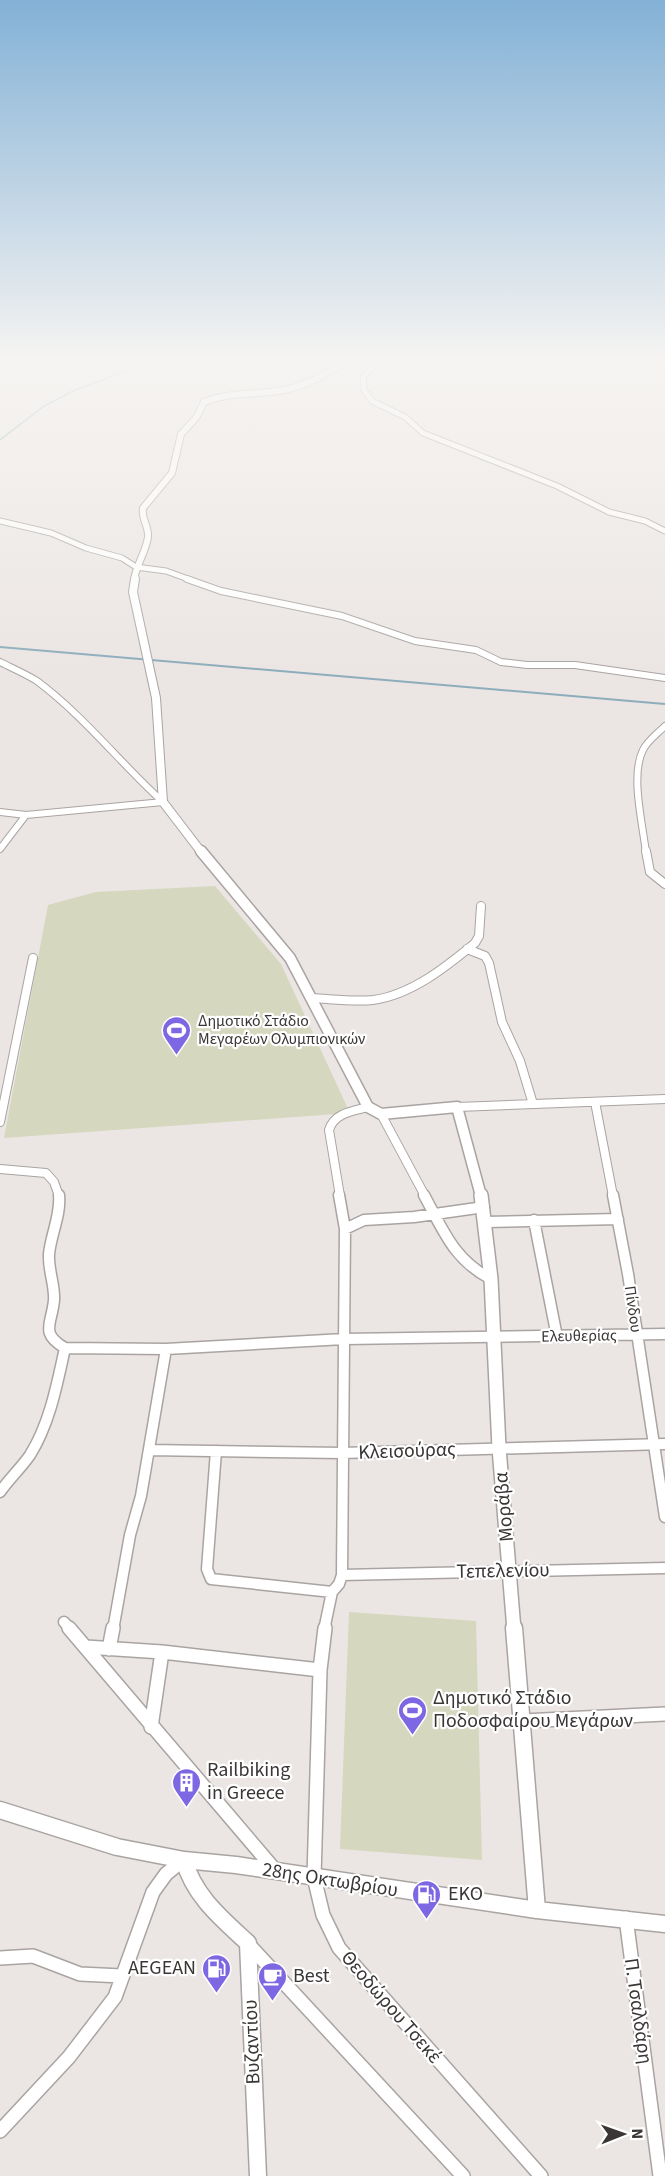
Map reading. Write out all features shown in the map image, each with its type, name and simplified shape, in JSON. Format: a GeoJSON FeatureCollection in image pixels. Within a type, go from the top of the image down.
{"type":"FeatureCollection","features":[{"type":"Feature","properties":{"kind":"street"},"geometry":{"type":"LineString","coordinates":[[163,802],[157,710],[133,592],[136,567],[148,539],[148,529],[142,515],[143,508],[172,473],[174,465]]}},
{"type":"Feature","properties":{"kind":"street"},"geometry":{"type":"LineString","coordinates":[[499,465],[557,486],[609,512],[645,521],[665,531]]}},
{"type":"Feature","properties":{"kind":"street"},"geometry":{"type":"LineString","coordinates":[[0,521],[51,532],[86,548],[122,558],[136,567],[166,571],[221,591],[348,618],[415,641],[476,650],[505,663],[575,665],[665,678]]}},
{"type":"Feature","properties":{"kind":"street"},"geometry":{"type":"LineString","coordinates":[[0,662],[36,681],[102,740],[163,802],[177,823],[282,948],[312,998],[368,1107],[381,1114],[457,1107],[665,1099]]}},
{"type":"Feature","properties":{"kind":"street"},"geometry":{"type":"LineString","coordinates":[[665,726],[642,751],[637,778],[647,863],[650,872],[665,884]]}},
{"type":"Feature","properties":{"kind":"street"},"geometry":{"type":"LineString","coordinates":[[0,812],[26,815],[163,802]]}},
{"type":"Feature","properties":{"kind":"street"},"geometry":{"type":"LineString","coordinates":[[0,849],[26,815]]}},
{"type":"Feature","properties":{"kind":"street"},"geometry":{"type":"LineString","coordinates":[[312,998],[365,1000],[393,995],[411,987],[467,950],[479,936],[481,906]]}},
{"type":"Feature","properties":{"kind":"street"},"geometry":{"type":"LineString","coordinates":[[467,950],[485,956],[489,963],[502,1022],[520,1061],[533,1104]]}},
{"type":"Feature","properties":{"kind":"street"},"geometry":{"type":"LineString","coordinates":[[0,1122],[33,958]]}},
{"type":"Feature","properties":{"kind":"street","name":"Πίνδου"},"geometry":{"type":"LineString","coordinates":[[595,1102],[618,1219],[665,1517]]}},
{"type":"Feature","properties":{"kind":"street"},"geometry":{"type":"LineString","coordinates":[[342,1575],[345,1229],[329,1131],[330,1124],[335,1118],[368,1107]]}},
{"type":"Feature","properties":{"kind":"street","name":"Μοράβα"},"geometry":{"type":"LineString","coordinates":[[457,1107],[486,1222],[499,1448],[537,1910]]}},
{"type":"Feature","properties":{"kind":"street"},"geometry":{"type":"LineString","coordinates":[[381,1114],[452,1247],[465,1263],[480,1275],[491,1279]]}},
{"type":"Feature","properties":{"kind":"street"},"geometry":{"type":"LineString","coordinates":[[0,1169],[46,1173],[58,1189],[60,1204],[49,1254],[50,1280],[55,1297],[49,1337],[65,1348],[54,1395],[41,1434],[31,1454],[0,1492]]}},
{"type":"Feature","properties":{"kind":"street"},"geometry":{"type":"LineString","coordinates":[[345,1229],[364,1220],[484,1208]]}},
{"type":"Feature","properties":{"kind":"street"},"geometry":{"type":"LineString","coordinates":[[486,1222],[618,1219]]}},
{"type":"Feature","properties":{"kind":"street"},"geometry":{"type":"LineString","coordinates":[[534,1220],[557,1337]]}},
{"type":"Feature","properties":{"kind":"street","name":"Ελευθερίας"},"geometry":{"type":"LineString","coordinates":[[65,1348],[165,1349],[344,1339],[665,1334]]}},
{"type":"Feature","properties":{"kind":"street"},"geometry":{"type":"LineString","coordinates":[[109,1648],[130,1535],[141,1496],[165,1349]]}},
{"type":"Feature","properties":{"kind":"street","name":"Κλεισούρας"},"geometry":{"type":"LineString","coordinates":[[149,1450],[342,1453],[665,1444]]}},
{"type":"Feature","properties":{"kind":"street"},"geometry":{"type":"LineString","coordinates":[[216,1451],[207,1569],[211,1579],[332,1592]]}},
{"type":"Feature","properties":{"kind":"street","name":"Τεπελενίου"},"geometry":{"type":"LineString","coordinates":[[342,1575],[665,1568]]}},
{"type":"Feature","properties":{"kind":"street","name":"Θεοδώρου Τσεκέ"},"geometry":{"type":"LineString","coordinates":[[342,1575],[339,1584],[332,1592],[326,1616],[320,1670],[314,1878],[323,1915],[339,1948],[541,2176]]}},
{"type":"Feature","properties":{"kind":"street"},"geometry":{"type":"LineString","coordinates":[[64,1622],[276,1872]]}},
{"type":"Feature","properties":{"kind":"street"},"geometry":{"type":"LineString","coordinates":[[86,1647],[162,1652],[320,1670]]}},
{"type":"Feature","properties":{"kind":"street"},"geometry":{"type":"LineString","coordinates":[[151,1727],[162,1652]]}},
{"type":"Feature","properties":{"kind":"street"},"geometry":{"type":"LineString","coordinates":[[523,1721],[665,1714]]}},
{"type":"Feature","properties":{"kind":"street","name":"28ης Οκτωβρίου"},"geometry":{"type":"LineString","coordinates":[[0,1810],[117,1847],[184,1860],[537,1910],[665,1924]]}},
{"type":"Feature","properties":{"kind":"street"},"geometry":{"type":"LineString","coordinates":[[0,2131],[96,2025],[115,1997],[153,1892],[166,1874],[184,1860],[186,1872],[194,1889],[209,1907],[248,1943],[463,2176]]}},
{"type":"Feature","properties":{"kind":"street","name":"Π. Τσαλδάρη"},"geometry":{"type":"LineString","coordinates":[[626,1918],[660,2176]]}},
{"type":"Feature","properties":{"kind":"street","name":"Βυζαντίου"},"geometry":{"type":"LineString","coordinates":[[248,1943],[258,2176]]}},
{"type":"Feature","properties":{"kind":"street"},"geometry":{"type":"LineString","coordinates":[[0,1958],[33,1956],[80,1974],[122,1976]]}},
{"type":"Feature","properties":{"kind":"green space"},"geometry":{"type":"Polygon","coordinates":[[[215,886],[281,964],[350,1113],[4,1138],[48,905],[96,892],[215,886]]]}},
{"type":"Feature","properties":{"kind":"green space","name":"Δημοτικό Στάδιο Ποδοσφαίρου Μεγάρων"},"geometry":{"type":"Polygon","coordinates":[[[349,1612],[476,1621],[482,1860],[340,1849],[349,1612]]]}},
{"type":"Feature","properties":{"kind":"waterway"},"geometry":{"type":"LineString","coordinates":[[0,647],[665,704]]}},
{"type":"Feature","properties":{"kind":"place","name":"Δημοτικό Στάδιο Μεγαρέων Ολυμπιονικών"},"geometry":{"type":"Point","coordinates":[177,1056]}},
{"type":"Feature","properties":{"kind":"place","name":"Δημοτικό Στάδιο Ποδοσφαίρου Μεγάρων"},"geometry":{"type":"Point","coordinates":[412,1736]}},
{"type":"Feature","properties":{"kind":"place","name":"Railbiking in Greece"},"geometry":{"type":"Point","coordinates":[186,1808]}},
{"type":"Feature","properties":{"kind":"place","name":"EKO"},"geometry":{"type":"Point","coordinates":[427,1920]}},
{"type":"Feature","properties":{"kind":"place","name":"AEGEAN"},"geometry":{"type":"Point","coordinates":[217,1994]}},
{"type":"Feature","properties":{"kind":"place","name":"Best"},"geometry":{"type":"Point","coordinates":[272,2002]}}]}
